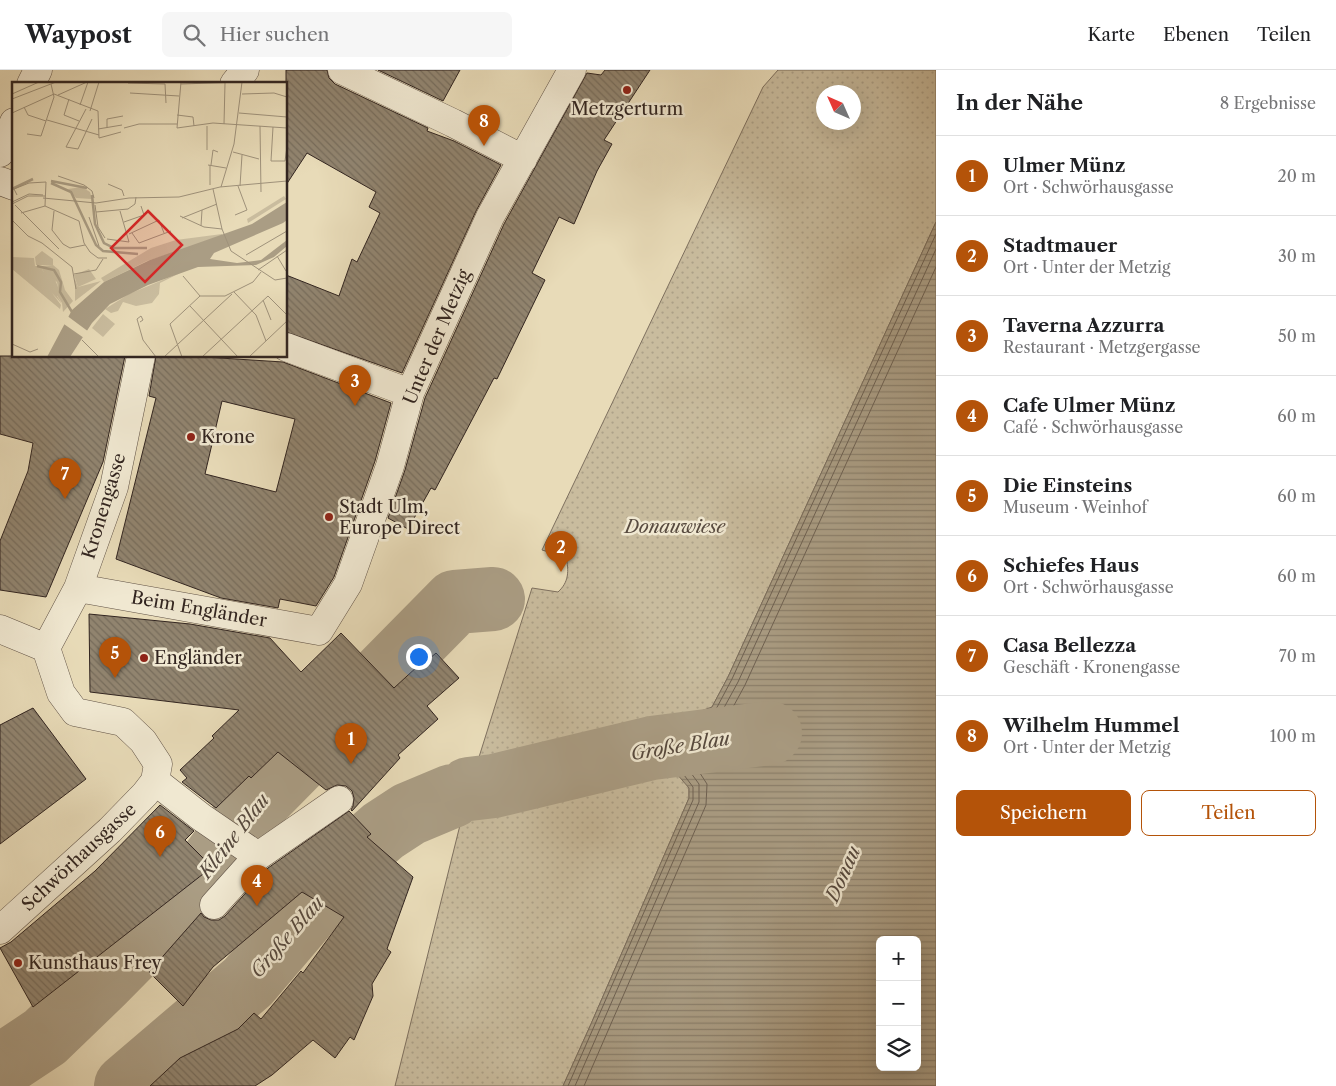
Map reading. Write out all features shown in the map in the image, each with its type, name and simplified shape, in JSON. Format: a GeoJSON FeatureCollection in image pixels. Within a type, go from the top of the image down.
{"type":"FeatureCollection","features":[{"type":"Feature","properties":{"kind":"street"},"geometry":{"type":"LineString","coordinates":[[32,82],[38,70]]}},
{"type":"Feature","properties":{"kind":"street"},"geometry":{"type":"LineString","coordinates":[[236,82],[245,70]]}},
{"type":"Feature","properties":{"kind":"street"},"geometry":{"type":"LineString","coordinates":[[342,70],[523,159]]}},
{"type":"Feature","properties":{"kind":"street","name":"Unter der Metzig"},"geometry":{"type":"LineString","coordinates":[[319,631],[348,584],[390,466],[410,393],[490,217],[572,70]]}},
{"type":"Feature","properties":{"kind":"street"},"geometry":{"type":"LineString","coordinates":[[0,153],[12,126]]}},
{"type":"Feature","properties":{"kind":"street"},"geometry":{"type":"LineString","coordinates":[[288,348],[410,393]]}},
{"type":"Feature","properties":{"kind":"street","name":"Kronengasse"},"geometry":{"type":"LineString","coordinates":[[46,648],[78,588],[114,487],[141,358]]}},
{"type":"Feature","properties":{"kind":"street","name":"Beim Engländer"},"geometry":{"type":"LineString","coordinates":[[78,588],[319,631]]}},
{"type":"Feature","properties":{"kind":"street"},"geometry":{"type":"LineString","coordinates":[[0,629],[46,648],[61,693],[75,712],[123,722],[143,741],[156,773],[201,817],[254,852]]}},
{"type":"Feature","properties":{"kind":"street","name":"Schwörhausgasse"},"geometry":{"type":"LineString","coordinates":[[0,930],[110,830],[156,773]]}},
{"type":"Feature","properties":{"kind":"street"},"geometry":{"type":"LineString","coordinates":[[214,906],[254,852],[339,800]]}},
{"type":"Feature","properties":{"kind":"green space","name":"Donauwiese"},"geometry":{"type":"Polygon","coordinates":[[[778,70],[936,70],[936,222],[728,677],[712,707],[689,788],[689,798],[563,1086],[395,1086],[469,789],[532,588],[558,592],[566,580],[568,567],[566,557],[542,550],[763,87],[778,70]]]}},
{"type":"Feature","properties":{"kind":"water","name":"Donau"},"geometry":{"type":"Polygon","coordinates":[[[936,222],[936,1086],[563,1086],[689,798],[689,788],[676,773],[687,716],[712,707],[728,677],[936,222]]]}},
{"type":"Feature","properties":{"kind":"building"},"geometry":{"type":"Polygon","coordinates":[[[286,70],[327,70],[329,78],[335,84],[428,128],[427,131],[454,141],[501,165],[476,211],[402,373],[288,333],[288,276],[339,296],[352,259],[357,262],[380,213],[369,207],[376,192],[307,153],[288,182],[288,82],[286,82],[286,70]]]}},
{"type":"Feature","properties":{"kind":"building"},"geometry":{"type":"Polygon","coordinates":[[[378,70],[460,70],[443,101],[378,70]]]}},
{"type":"Feature","properties":{"kind":"building"},"geometry":{"type":"Polygon","coordinates":[[[605,70],[650,70],[604,140],[612,144],[597,171],[574,224],[559,217],[532,273],[545,280],[497,379],[494,378],[435,490],[431,488],[408,529],[388,518],[405,470],[425,398],[504,224],[587,73],[601,75],[605,70]]]}},
{"type":"Feature","properties":{"kind":"building"},"geometry":{"type":"Polygon","coordinates":[[[0,356],[12,356],[12,358],[125,358],[103,462],[46,597],[0,590],[0,541],[28,471],[33,443],[0,434],[0,356]]]}},
{"type":"Feature","properties":{"kind":"building"},"geometry":{"type":"Polygon","coordinates":[[[156,358],[220,358],[283,362],[391,403],[375,461],[334,577],[316,606],[280,599],[278,608],[221,598],[116,559],[156,398],[149,396],[156,358]],[[222,401],[205,474],[276,492],[295,419],[222,401]]]}},
{"type":"Feature","properties":{"kind":"building"},"geometry":{"type":"Polygon","coordinates":[[[89,614],[190,624],[270,638],[301,672],[341,633],[394,688],[419,665],[421,666],[436,653],[459,678],[427,706],[438,719],[398,755],[400,758],[352,811],[354,798],[352,791],[346,786],[337,785],[326,790],[278,752],[251,778],[249,776],[216,808],[182,782],[187,778],[180,770],[214,738],[212,736],[239,710],[90,692],[89,614]]]}},
{"type":"Feature","properties":{"kind":"building"},"geometry":{"type":"Polygon","coordinates":[[[33,708],[86,779],[0,844],[0,725],[33,708]]]}},
{"type":"Feature","properties":{"kind":"building"},"geometry":{"type":"Polygon","coordinates":[[[160,805],[194,831],[185,840],[212,867],[33,1007],[0,948],[11,942],[95,871],[160,805]]]}},
{"type":"Feature","properties":{"kind":"building"},"geometry":{"type":"Polygon","coordinates":[[[349,811],[371,834],[367,837],[413,877],[387,949],[391,952],[372,984],[373,996],[354,1040],[350,1037],[335,1058],[313,1040],[272,1075],[255,1086],[150,1086],[180,1058],[238,1029],[254,1013],[261,1019],[301,971],[303,973],[344,917],[302,892],[213,967],[183,1006],[149,972],[201,913],[204,917],[211,920],[219,920],[225,916],[268,868],[349,811]]]}},
{"type":"Feature","properties":{"kind":"waterway","name":"Kleine Blau"},"geometry":{"type":"LineString","coordinates":[[0,1066],[45,1037],[188,895],[249,811],[455,602],[493,599]]}},
{"type":"Feature","properties":{"kind":"waterway","name":"Große Blau"},"geometry":{"type":"LineString","coordinates":[[469,789],[494,786],[652,748],[770,733]]}},
{"type":"Feature","properties":{"kind":"waterway","name":"Große Blau"},"geometry":{"type":"LineString","coordinates":[[126,1086],[248,982],[359,852],[383,831],[409,814],[452,796]]}},
{"type":"Feature","properties":{"kind":"place","name":"Metzgerturm"},"geometry":{"type":"Point","coordinates":[627,90]}},
{"type":"Feature","properties":{"kind":"place","name":"Wilhelm Hummel"},"geometry":{"type":"Point","coordinates":[484,146]}},
{"type":"Feature","properties":{"kind":"place","name":"Taverna Azzurra"},"geometry":{"type":"Point","coordinates":[355,406]}},
{"type":"Feature","properties":{"kind":"place","name":"Krone"},"geometry":{"type":"Point","coordinates":[191,437]}},
{"type":"Feature","properties":{"kind":"place","name":"Casa Bellezza"},"geometry":{"type":"Point","coordinates":[65,499]}},
{"type":"Feature","properties":{"kind":"place","name":"Stadt Ulm, Europe Direct"},"geometry":{"type":"Point","coordinates":[329,517]}},
{"type":"Feature","properties":{"kind":"place","name":"Stadtmauer"},"geometry":{"type":"Point","coordinates":[561,572]}},
{"type":"Feature","properties":{"kind":"place","name":"Engländer"},"geometry":{"type":"Point","coordinates":[144,658]}},
{"type":"Feature","properties":{"kind":"place","name":"Die Einsteins"},"geometry":{"type":"Point","coordinates":[115,678]}},
{"type":"Feature","properties":{"kind":"place","name":"Ulmer Münz"},"geometry":{"type":"Point","coordinates":[351,764]}},
{"type":"Feature","properties":{"kind":"place","name":"Schiefes Haus"},"geometry":{"type":"Point","coordinates":[160,857]}},
{"type":"Feature","properties":{"kind":"place","name":"Cafe Ulmer Münz"},"geometry":{"type":"Point","coordinates":[257,906]}},
{"type":"Feature","properties":{"kind":"place","name":"Kunsthaus Frey"},"geometry":{"type":"Point","coordinates":[18,963]}}]}
